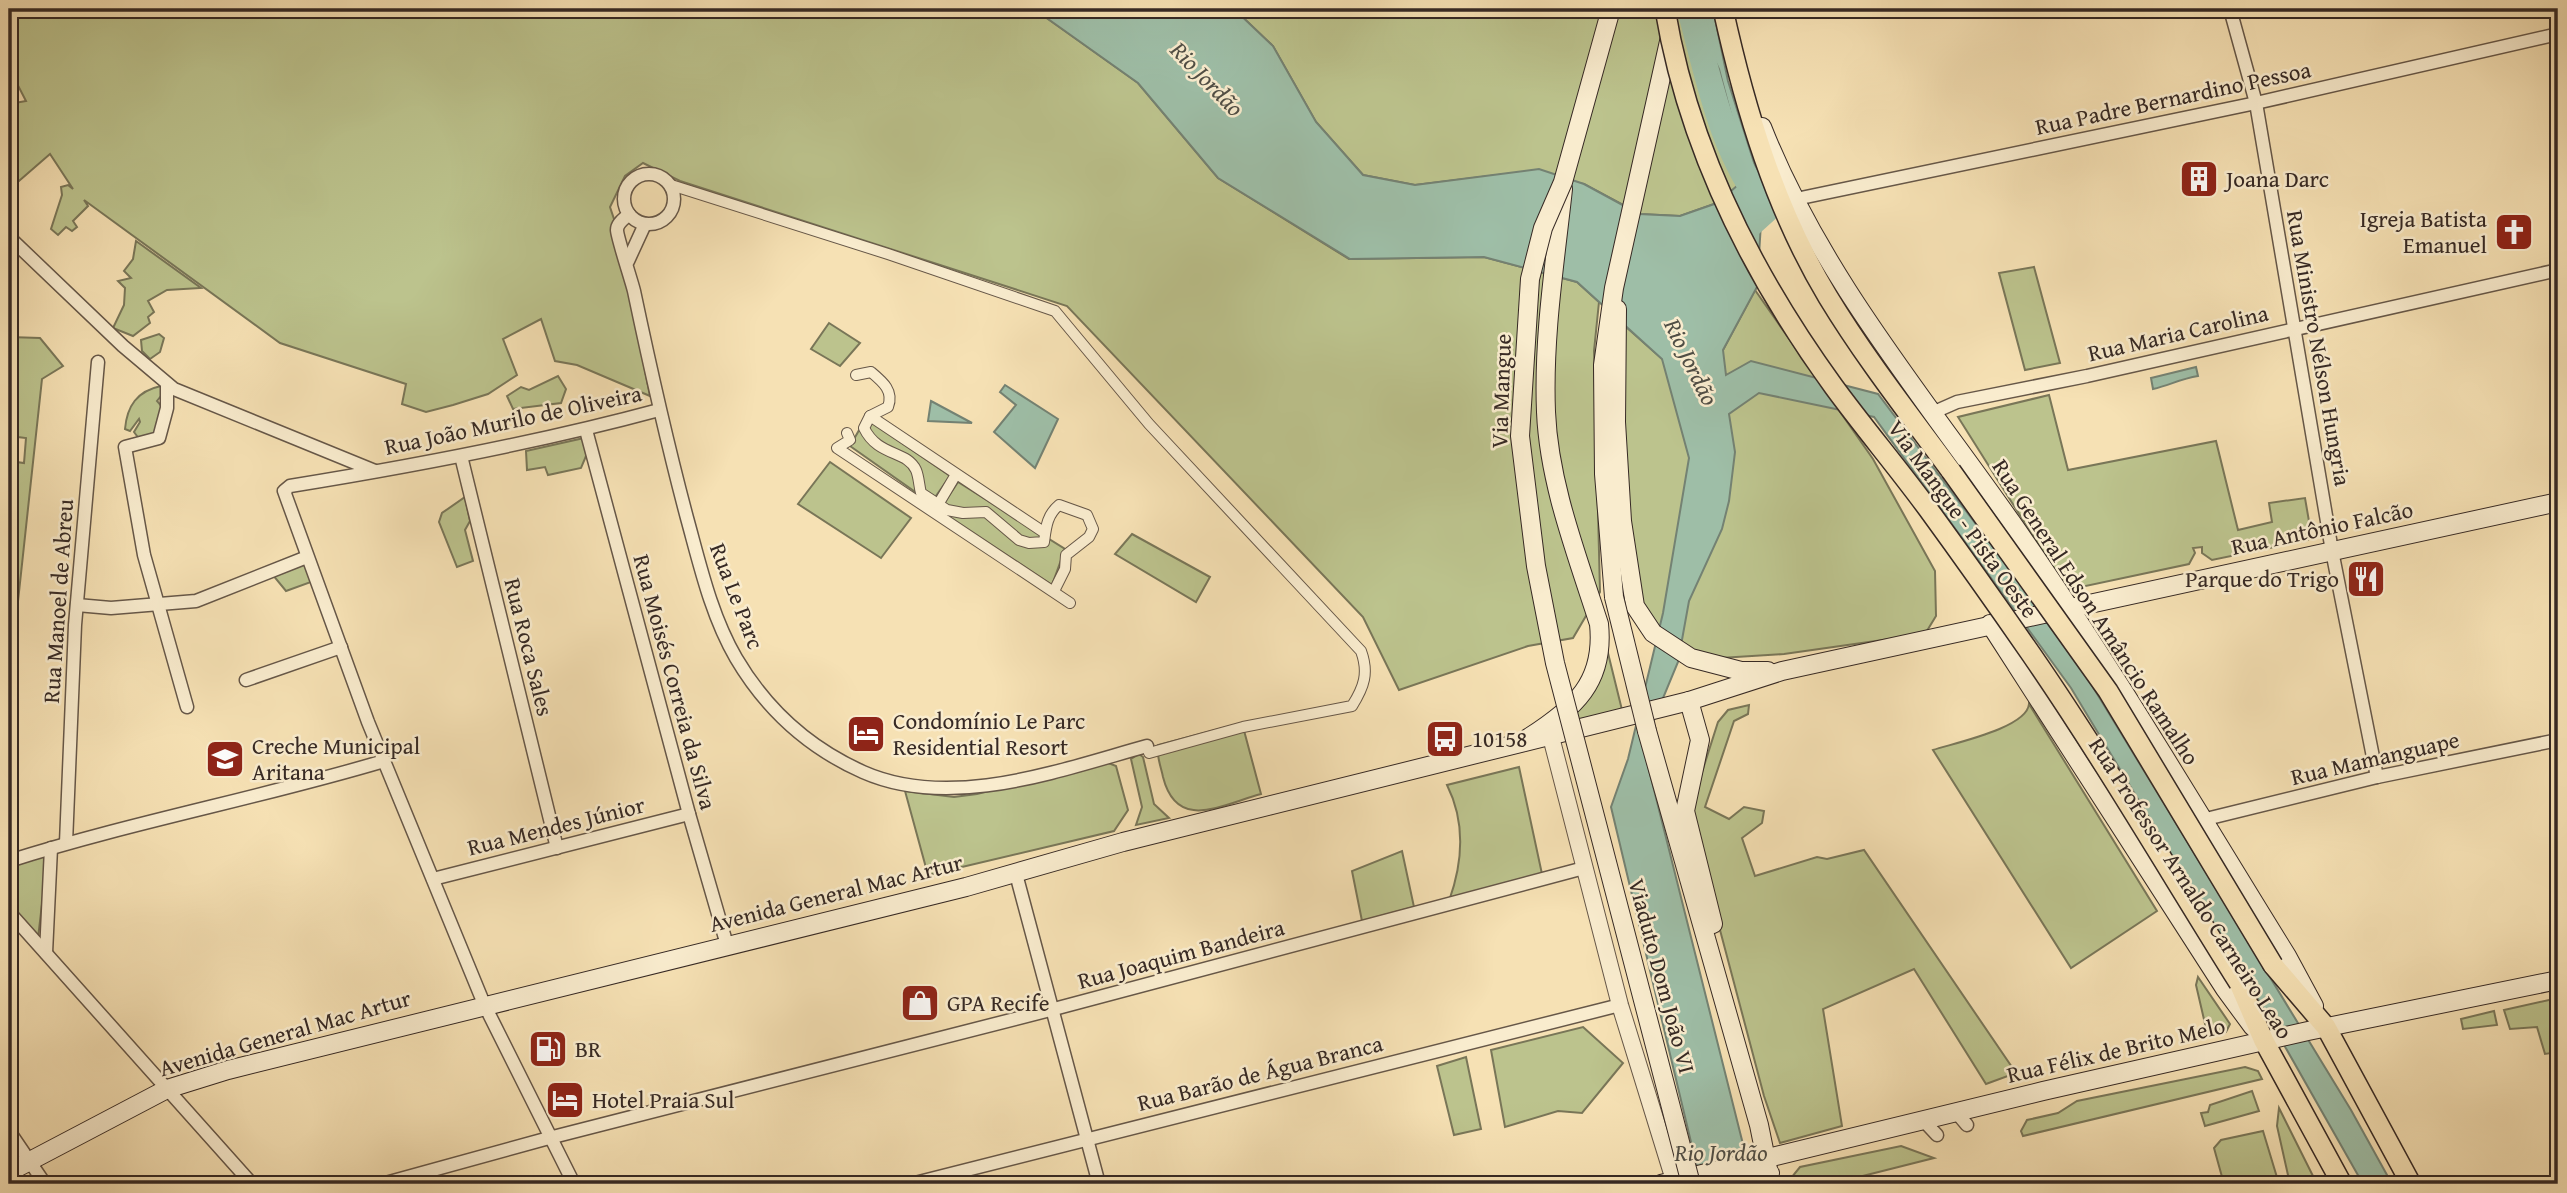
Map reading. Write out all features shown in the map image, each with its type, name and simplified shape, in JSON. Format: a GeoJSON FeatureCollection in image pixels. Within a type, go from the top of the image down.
{"type":"FeatureCollection","features":[{"type":"Feature","properties":{"kind":"main road","name":"Via Mangue"},"geometry":{"type":"LineString","coordinates":[[1585,780],[1555,663],[1536,566],[1520,436],[1530,279],[1543,228],[1563,182],[1611,9]]}},
{"type":"Feature","properties":{"kind":"main road","name":"Via Mangue - Pista Oeste"},"geometry":{"type":"LineString","coordinates":[[1665,9],[1684,92],[1707,164],[1739,233],[1776,301],[1833,386],[1928,509],[2033,656],[2239,983],[2268,1040]]}},
{"type":"Feature","properties":{"kind":"main road"},"geometry":{"type":"LineString","coordinates":[[1674,9],[1657,106],[1614,288],[1603,365],[1606,533],[1614,597],[1647,731],[1749,1093],[1763,1171]]}},
{"type":"Feature","properties":{"kind":"main road"},"geometry":{"type":"LineString","coordinates":[[1723,9],[1750,122],[1795,233],[1850,332],[2108,691],[2273,965],[2317,1029]]}},
{"type":"Feature","properties":{"kind":"main road","name":"Rua General Edson Amâncio Ramalho"},"geometry":{"type":"LineString","coordinates":[[1737,72],[1796,199],[1840,281],[2013,525],[2063,608],[2202,820],[2287,956],[2317,1029],[2410,1184]]}},
{"type":"Feature","properties":{"kind":"main road"},"geometry":{"type":"LineString","coordinates":[[1517,745],[1544,728],[1587,689],[1599,664],[1602,647],[1599,624],[1558,489],[1546,414],[1546,357],[1563,182]]}},
{"type":"Feature","properties":{"kind":"main road"},"geometry":{"type":"LineString","coordinates":[[1614,288],[1619,328],[1616,422],[1622,521],[1630,590],[1635,606],[1653,633],[1691,659],[1741,671],[1782,671]]}},
{"type":"Feature","properties":{"kind":"main road","name":"Rua Antônio Falcão"},"geometry":{"type":"LineString","coordinates":[[1682,703],[1782,671],[1997,622],[2558,502]]}},
{"type":"Feature","properties":{"kind":"main road","name":"Rua Professor Arnaldo Carneiro Leao"},"geometry":{"type":"LineString","coordinates":[[1997,622],[2225,989],[2268,1040],[2342,1184]]}},
{"type":"Feature","properties":{"kind":"main road"},"geometry":{"type":"LineString","coordinates":[[1682,703],[1700,740],[1687,796],[1687,824],[1753,1067],[1749,1093]]}},
{"type":"Feature","properties":{"kind":"main road","name":"Avenida General Mac Artur"},"geometry":{"type":"LineString","coordinates":[[9,1172],[167,1089],[228,1070],[484,1004],[1016,874],[1124,842],[1682,703]]}},
{"type":"Feature","properties":{"kind":"main road","name":"Viaduto Dom João VI"},"geometry":{"type":"LineString","coordinates":[[1585,780],[1679,1182]]}},
{"type":"Feature","properties":{"kind":"main road","name":"Rua Félix de Brito Melo"},"geometry":{"type":"LineString","coordinates":[[1763,1171],[1923,1120],[1961,1118],[2268,1040],[2558,980]]}},
{"type":"Feature","properties":{"kind":"main road"},"geometry":{"type":"LineString","coordinates":[[1679,1182],[1763,1171]]}},
{"type":"Feature","properties":{"kind":"main road"},"geometry":{"type":"LineString","coordinates":[[1717,1184],[1763,1171]]}},
{"type":"Feature","properties":{"kind":"street","name":"Rua Ministro Nélson Hungria"},"geometry":{"type":"LineString","coordinates":[[2230,9],[2256,103],[2332,551],[2377,777]]}},
{"type":"Feature","properties":{"kind":"street","name":"Rua Padre Bernardino Pessoa"},"geometry":{"type":"LineString","coordinates":[[1796,199],[2256,103],[2558,34]]}},
{"type":"Feature","properties":{"kind":"street","name":"Rua Le Parc"},"geometry":{"type":"LineString","coordinates":[[671,186],[659,175],[650,173],[634,178],[624,193],[629,214],[618,224],[617,233],[628,261],[659,410],[708,592],[734,656],[772,710],[824,752],[883,780],[953,789],[986,786],[1148,749]]}},
{"type":"Feature","properties":{"kind":"street"},"geometry":{"type":"LineString","coordinates":[[629,214],[645,224],[661,221],[672,209],[674,193],[671,186]]}},
{"type":"Feature","properties":{"kind":"street"},"geometry":{"type":"LineString","coordinates":[[671,186],[875,249],[1055,311],[1149,424],[1361,652],[1365,663],[1364,686],[1352,706],[1148,749]]}},
{"type":"Feature","properties":{"kind":"street"},"geometry":{"type":"LineString","coordinates":[[628,261],[645,224]]}},
{"type":"Feature","properties":{"kind":"street","name":"Rua João Murilo de Oliveira"},"geometry":{"type":"LineString","coordinates":[[9,237],[167,384],[179,392],[376,471]]}},
{"type":"Feature","properties":{"kind":"street","name":"Rua Maria Carolina"},"geometry":{"type":"LineString","coordinates":[[1932,414],[1956,402],[2087,376],[2295,327],[2558,270]]}},
{"type":"Feature","properties":{"kind":"street","name":"Rua Manoel de Abreu"},"geometry":{"type":"LineString","coordinates":[[66,842],[77,605],[99,362]]}},
{"type":"Feature","properties":{"kind":"street"},"geometry":{"type":"LineString","coordinates":[[856,375],[871,372],[888,389],[891,399],[888,407],[870,416],[864,428],[869,438],[883,450],[906,458],[916,470],[920,493],[936,508],[963,513],[986,512],[996,517],[1002,527],[1029,544],[1044,542],[1045,526],[1059,505],[1087,514],[1093,529],[1089,537],[1066,555],[1065,569],[1054,591]]}},
{"type":"Feature","properties":{"kind":"street"},"geometry":{"type":"LineString","coordinates":[[167,384],[167,408],[159,438],[125,447],[138,527],[187,707]]}},
{"type":"Feature","properties":{"kind":"street","name":"Rua João Murilo de Oliveira"},"geometry":{"type":"LineString","coordinates":[[307,557],[289,512],[284,489],[586,430],[659,410]]}},
{"type":"Feature","properties":{"kind":"street"},"geometry":{"type":"LineString","coordinates":[[870,416],[1045,533]]}},
{"type":"Feature","properties":{"kind":"street","name":"Rua Moisés Correia da Silva"},"geometry":{"type":"LineString","coordinates":[[586,430],[688,814],[727,945]]}},
{"type":"Feature","properties":{"kind":"street"},"geometry":{"type":"LineString","coordinates":[[847,433],[850,440],[837,447],[936,508],[1070,603]]}},
{"type":"Feature","properties":{"kind":"street","name":"Rua Roca Sales"},"geometry":{"type":"LineString","coordinates":[[461,456],[556,848]]}},
{"type":"Feature","properties":{"kind":"street"},"geometry":{"type":"LineString","coordinates":[[936,508],[955,475]]}},
{"type":"Feature","properties":{"kind":"street"},"geometry":{"type":"LineString","coordinates":[[77,605],[111,608],[196,601],[307,557],[384,761],[484,1004],[573,1184]]}},
{"type":"Feature","properties":{"kind":"street"},"geometry":{"type":"LineString","coordinates":[[246,680],[341,647]]}},
{"type":"Feature","properties":{"kind":"street"},"geometry":{"type":"LineString","coordinates":[[1551,737],[1620,1005],[1679,1182]]}},
{"type":"Feature","properties":{"kind":"street","name":"Rua Mamanguape"},"geometry":{"type":"LineString","coordinates":[[2202,820],[2377,777],[2558,740]]}},
{"type":"Feature","properties":{"kind":"street"},"geometry":{"type":"LineString","coordinates":[[9,861],[66,842],[195,813],[384,761]]}},
{"type":"Feature","properties":{"kind":"street","name":"Rua Mendes Júnior"},"geometry":{"type":"LineString","coordinates":[[433,879],[688,814]]}},
{"type":"Feature","properties":{"kind":"street"},"geometry":{"type":"LineString","coordinates":[[46,953],[51,848]]}},
{"type":"Feature","properties":{"kind":"street","name":"Rua Joaquim Bandeira"},"geometry":{"type":"LineString","coordinates":[[383,1184],[549,1138],[1054,1009],[1584,868]]}},
{"type":"Feature","properties":{"kind":"street"},"geometry":{"type":"LineString","coordinates":[[1016,874],[1099,1184]]}},
{"type":"Feature","properties":{"kind":"street"},"geometry":{"type":"LineString","coordinates":[[9,912],[252,1184]]}},
{"type":"Feature","properties":{"kind":"street","name":"Rua Barão de Água Branca"},"geometry":{"type":"LineString","coordinates":[[911,1184],[1620,1005]]}},
{"type":"Feature","properties":{"kind":"street"},"geometry":{"type":"LineString","coordinates":[[1923,1120],[1937,1135]]}},
{"type":"Feature","properties":{"kind":"street"},"geometry":{"type":"LineString","coordinates":[[9,1131],[46,1184]]}},
{"type":"Feature","properties":{"kind":"shaded area"},"geometry":{"type":"Polygon","coordinates":[[[9,9],[1034,9],[1138,83],[1218,178],[1349,259],[1484,257],[1577,282],[1599,302],[1594,351],[1600,592],[1573,638],[1528,646],[1399,690],[1363,617],[1067,306],[680,181],[643,163],[625,176],[610,207],[618,231],[650,396],[577,365],[555,361],[541,319],[503,339],[517,375],[488,394],[426,412],[402,404],[406,384],[280,343],[84,200],[88,206],[73,221],[77,227],[72,231],[66,227],[58,235],[51,229],[62,195],[61,187],[68,185],[73,189],[50,154],[12,187],[9,178],[9,104],[26,101],[9,68],[9,9]]]}},
{"type":"Feature","properties":{"kind":"shaded area"},"geometry":{"type":"Polygon","coordinates":[[[1234,9],[1690,9],[1716,60],[1731,102],[1743,158],[1739,185],[1717,203],[1680,216],[1640,214],[1584,184],[1514,173],[1415,185],[1363,175],[1316,122],[1273,46],[1234,9]]]}},
{"type":"Feature","properties":{"kind":"shaded area"},"geometry":{"type":"Polygon","coordinates":[[[136,241],[201,288],[167,290],[148,301],[154,312],[148,317],[150,323],[133,336],[113,328],[124,305],[125,288],[118,281],[131,278],[124,271],[133,259],[136,241]]]}},
{"type":"Feature","properties":{"kind":"shaded area"},"geometry":{"type":"Polygon","coordinates":[[[2034,267],[2060,363],[2025,370],[1999,273],[2034,267]]]}},
{"type":"Feature","properties":{"kind":"shaded area"},"geometry":{"type":"Polygon","coordinates":[[[1755,290],[1873,459],[1935,571],[1936,616],[1925,634],[1784,654],[1720,658],[1681,647],[1658,629],[1640,604],[1621,493],[1625,326],[1696,389],[1723,350],[1755,290]]]}},
{"type":"Feature","properties":{"kind":"shaded area"},"geometry":{"type":"Polygon","coordinates":[[[829,323],[860,343],[840,366],[811,349],[829,323]]]}},
{"type":"Feature","properties":{"kind":"shaded area"},"geometry":{"type":"Polygon","coordinates":[[[159,334],[164,338],[160,352],[150,359],[142,351],[141,340],[159,334]]]}},
{"type":"Feature","properties":{"kind":"shaded area"},"geometry":{"type":"Polygon","coordinates":[[[9,337],[40,338],[63,366],[42,379],[15,629],[9,629],[9,461],[24,463],[26,438],[18,437],[17,428],[9,427],[9,337]]]}},
{"type":"Feature","properties":{"kind":"shaded area"},"geometry":{"type":"Polygon","coordinates":[[[558,376],[566,389],[561,403],[513,409],[507,396],[521,387],[529,390],[558,376]]]}},
{"type":"Feature","properties":{"kind":"shaded area"},"geometry":{"type":"Polygon","coordinates":[[[161,386],[165,391],[157,401],[164,409],[155,439],[143,444],[134,432],[139,419],[130,431],[125,429],[128,413],[140,396],[161,386]]]}},
{"type":"Feature","properties":{"kind":"shaded area"},"geometry":{"type":"Polygon","coordinates":[[[2049,395],[2068,470],[2216,441],[2238,530],[2272,522],[2269,503],[2305,498],[2311,533],[2308,540],[2212,560],[2202,553],[2202,547],[2193,548],[2195,553],[2189,564],[2067,590],[1958,417],[2049,395]]]}},
{"type":"Feature","properties":{"kind":"shaded area"},"geometry":{"type":"Polygon","coordinates":[[[866,418],[950,476],[931,503],[850,446],[866,418]]]}},
{"type":"Feature","properties":{"kind":"shaded area"},"geometry":{"type":"Polygon","coordinates":[[[584,438],[589,449],[581,468],[548,475],[545,467],[527,470],[526,451],[584,438]]]}},
{"type":"Feature","properties":{"kind":"shaded area"},"geometry":{"type":"Polygon","coordinates":[[[830,462],[911,518],[881,558],[798,504],[830,462]]]}},
{"type":"Feature","properties":{"kind":"shaded area"},"geometry":{"type":"Polygon","coordinates":[[[958,482],[1065,549],[1052,585],[939,511],[958,482]]]}},
{"type":"Feature","properties":{"kind":"shaded area"},"geometry":{"type":"Polygon","coordinates":[[[465,497],[470,521],[465,530],[473,561],[457,567],[439,522],[442,513],[465,497]]]}},
{"type":"Feature","properties":{"kind":"shaded area"},"geometry":{"type":"Polygon","coordinates":[[[1132,534],[1210,577],[1196,602],[1115,554],[1132,534]]]}},
{"type":"Feature","properties":{"kind":"shaded area"},"geometry":{"type":"Polygon","coordinates":[[[304,561],[311,582],[286,591],[272,574],[304,561]]]}},
{"type":"Feature","properties":{"kind":"shaded area"},"geometry":{"type":"Polygon","coordinates":[[[1607,649],[1623,714],[1578,726],[1574,714],[1596,684],[1607,649]]]}},
{"type":"Feature","properties":{"kind":"shaded area"},"geometry":{"type":"Polygon","coordinates":[[[2029,704],[2157,911],[2071,968],[1933,750],[2003,727],[2025,713],[2029,704]]]}},
{"type":"Feature","properties":{"kind":"shaded area"},"geometry":{"type":"Polygon","coordinates":[[[1749,705],[1748,714],[1734,721],[1705,807],[1729,819],[1744,807],[1764,811],[1762,823],[1742,838],[1755,876],[1817,857],[1827,859],[1864,850],[2016,1073],[1986,1084],[1914,969],[1823,1009],[1842,1126],[1780,1143],[1764,1096],[1689,813],[1718,722],[1728,710],[1749,705]]]}},
{"type":"Feature","properties":{"kind":"shaded area"},"geometry":{"type":"Polygon","coordinates":[[[1242,723],[1261,794],[1202,810],[1179,804],[1170,794],[1163,777],[1158,745],[1242,723]]]}},
{"type":"Feature","properties":{"kind":"shaded area"},"geometry":{"type":"Polygon","coordinates":[[[1139,754],[1143,757],[1154,804],[1169,818],[1136,825],[1142,807],[1131,759],[1139,754]]]}},
{"type":"Feature","properties":{"kind":"shaded area"},"geometry":{"type":"Polygon","coordinates":[[[1106,762],[1116,766],[1128,810],[1114,831],[928,875],[905,791],[954,797],[977,794],[1106,762]]]}},
{"type":"Feature","properties":{"kind":"shaded area"},"geometry":{"type":"Polygon","coordinates":[[[1519,767],[1542,874],[1449,901],[1460,857],[1460,828],[1447,785],[1519,767]]]}},
{"type":"Feature","properties":{"kind":"shaded area"},"geometry":{"type":"Polygon","coordinates":[[[1402,851],[1414,907],[1362,921],[1352,871],[1402,851]]]}},
{"type":"Feature","properties":{"kind":"shaded area"},"geometry":{"type":"Polygon","coordinates":[[[48,853],[38,938],[9,906],[9,865],[48,853]]]}},
{"type":"Feature","properties":{"kind":"shaded area"},"geometry":{"type":"Polygon","coordinates":[[[2198,977],[2230,1024],[2226,1032],[2220,1034],[2216,1024],[2206,1028],[2196,985],[2198,977]]]}},
{"type":"Feature","properties":{"kind":"shaded area"},"geometry":{"type":"Polygon","coordinates":[[[2558,998],[2558,1052],[2545,1054],[2537,1027],[2510,1029],[2504,1010],[2558,998]]]}},
{"type":"Feature","properties":{"kind":"shaded area"},"geometry":{"type":"Polygon","coordinates":[[[2494,1011],[2497,1025],[2463,1029],[2461,1019],[2494,1011]]]}},
{"type":"Feature","properties":{"kind":"shaded area"},"geometry":{"type":"Polygon","coordinates":[[[1583,1027],[1623,1063],[1582,1113],[1558,1111],[1505,1127],[1491,1050],[1583,1027]]]}},
{"type":"Feature","properties":{"kind":"shaded area"},"geometry":{"type":"Polygon","coordinates":[[[1466,1057],[1481,1129],[1454,1135],[1437,1066],[1466,1057]]]}},
{"type":"Feature","properties":{"kind":"shaded area"},"geometry":{"type":"Polygon","coordinates":[[[2245,1067],[2258,1071],[2262,1079],[2023,1136],[2021,1131],[2027,1120],[2058,1113],[2077,1101],[2245,1067]]]}},
{"type":"Feature","properties":{"kind":"shaded area"},"geometry":{"type":"Polygon","coordinates":[[[2252,1091],[2259,1111],[2205,1126],[2201,1113],[2208,1112],[2210,1105],[2252,1091]]]}},
{"type":"Feature","properties":{"kind":"shaded area"},"geometry":{"type":"Polygon","coordinates":[[[2279,1108],[2317,1184],[2290,1184],[2277,1126],[2279,1108]]]}},
{"type":"Feature","properties":{"kind":"shaded area"},"geometry":{"type":"Polygon","coordinates":[[[2263,1131],[2279,1184],[2224,1184],[2214,1148],[2221,1140],[2263,1131]]]}},
{"type":"Feature","properties":{"kind":"shaded area"},"geometry":{"type":"Polygon","coordinates":[[[1901,1146],[1934,1158],[1831,1184],[1791,1184],[1791,1178],[1800,1167],[1901,1146]]]}},
{"type":"Feature","properties":{"kind":"water","name":"Rio Jordão"},"geometry":{"type":"Polygon","coordinates":[[[1034,9],[1234,9],[1273,46],[1316,122],[1363,175],[1415,185],[1539,169],[1584,184],[1639,214],[1680,216],[1717,203],[1738,185],[1743,160],[1719,69],[1690,9],[1713,9],[1728,81],[1763,191],[1757,287],[1723,350],[1726,375],[1751,361],[1878,394],[2036,604],[2088,679],[2351,1110],[2392,1184],[2363,1184],[2250,985],[2071,688],[1874,417],[1759,393],[1729,414],[1735,452],[1729,501],[1722,529],[1689,601],[1678,662],[1651,727],[1647,762],[1753,1184],[1701,1184],[1611,807],[1628,759],[1663,613],[1689,458],[1662,359],[1577,282],[1484,257],[1350,259],[1218,178],[1138,83],[1034,9]]]}},
{"type":"Feature","properties":{"kind":"water"},"geometry":{"type":"Polygon","coordinates":[[[2196,367],[2198,376],[2153,389],[2151,378],[2196,367]]]}},
{"type":"Feature","properties":{"kind":"water"},"geometry":{"type":"Polygon","coordinates":[[[1005,385],[1058,419],[1035,468],[994,432],[1016,405],[1000,392],[1005,385]]]}},
{"type":"Feature","properties":{"kind":"water"},"geometry":{"type":"Polygon","coordinates":[[[931,401],[972,423],[928,421],[931,401]]]}},
{"type":"Feature","properties":{"kind":"waterway"},"geometry":{"type":"LineString","coordinates":[[1690,9],[1727,139],[1751,187],[1767,209],[1736,237]]}},
{"type":"Feature","properties":{"kind":"place","name":"Joana Darc"},"geometry":{"type":"Point","coordinates":[2199,179]}},
{"type":"Feature","properties":{"kind":"place","name":"Igreja Batista Emanuel"},"geometry":{"type":"Point","coordinates":[2514,232]}},
{"type":"Feature","properties":{"kind":"place","name":"Parque do Trigo"},"geometry":{"type":"Point","coordinates":[2366,579]}},
{"type":"Feature","properties":{"kind":"place","name":"Condomínio Le Parc Residential Resort"},"geometry":{"type":"Point","coordinates":[866,734]}},
{"type":"Feature","properties":{"kind":"place","name":"10158"},"geometry":{"type":"Point","coordinates":[1445,739]}},
{"type":"Feature","properties":{"kind":"place","name":"Creche Municipal Aritana"},"geometry":{"type":"Point","coordinates":[225,759]}},
{"type":"Feature","properties":{"kind":"place","name":"GPA Recife"},"geometry":{"type":"Point","coordinates":[920,1003]}},
{"type":"Feature","properties":{"kind":"place","name":"BR"},"geometry":{"type":"Point","coordinates":[548,1049]}},
{"type":"Feature","properties":{"kind":"place","name":"Hotel Praia Sul"},"geometry":{"type":"Point","coordinates":[565,1100]}}]}
